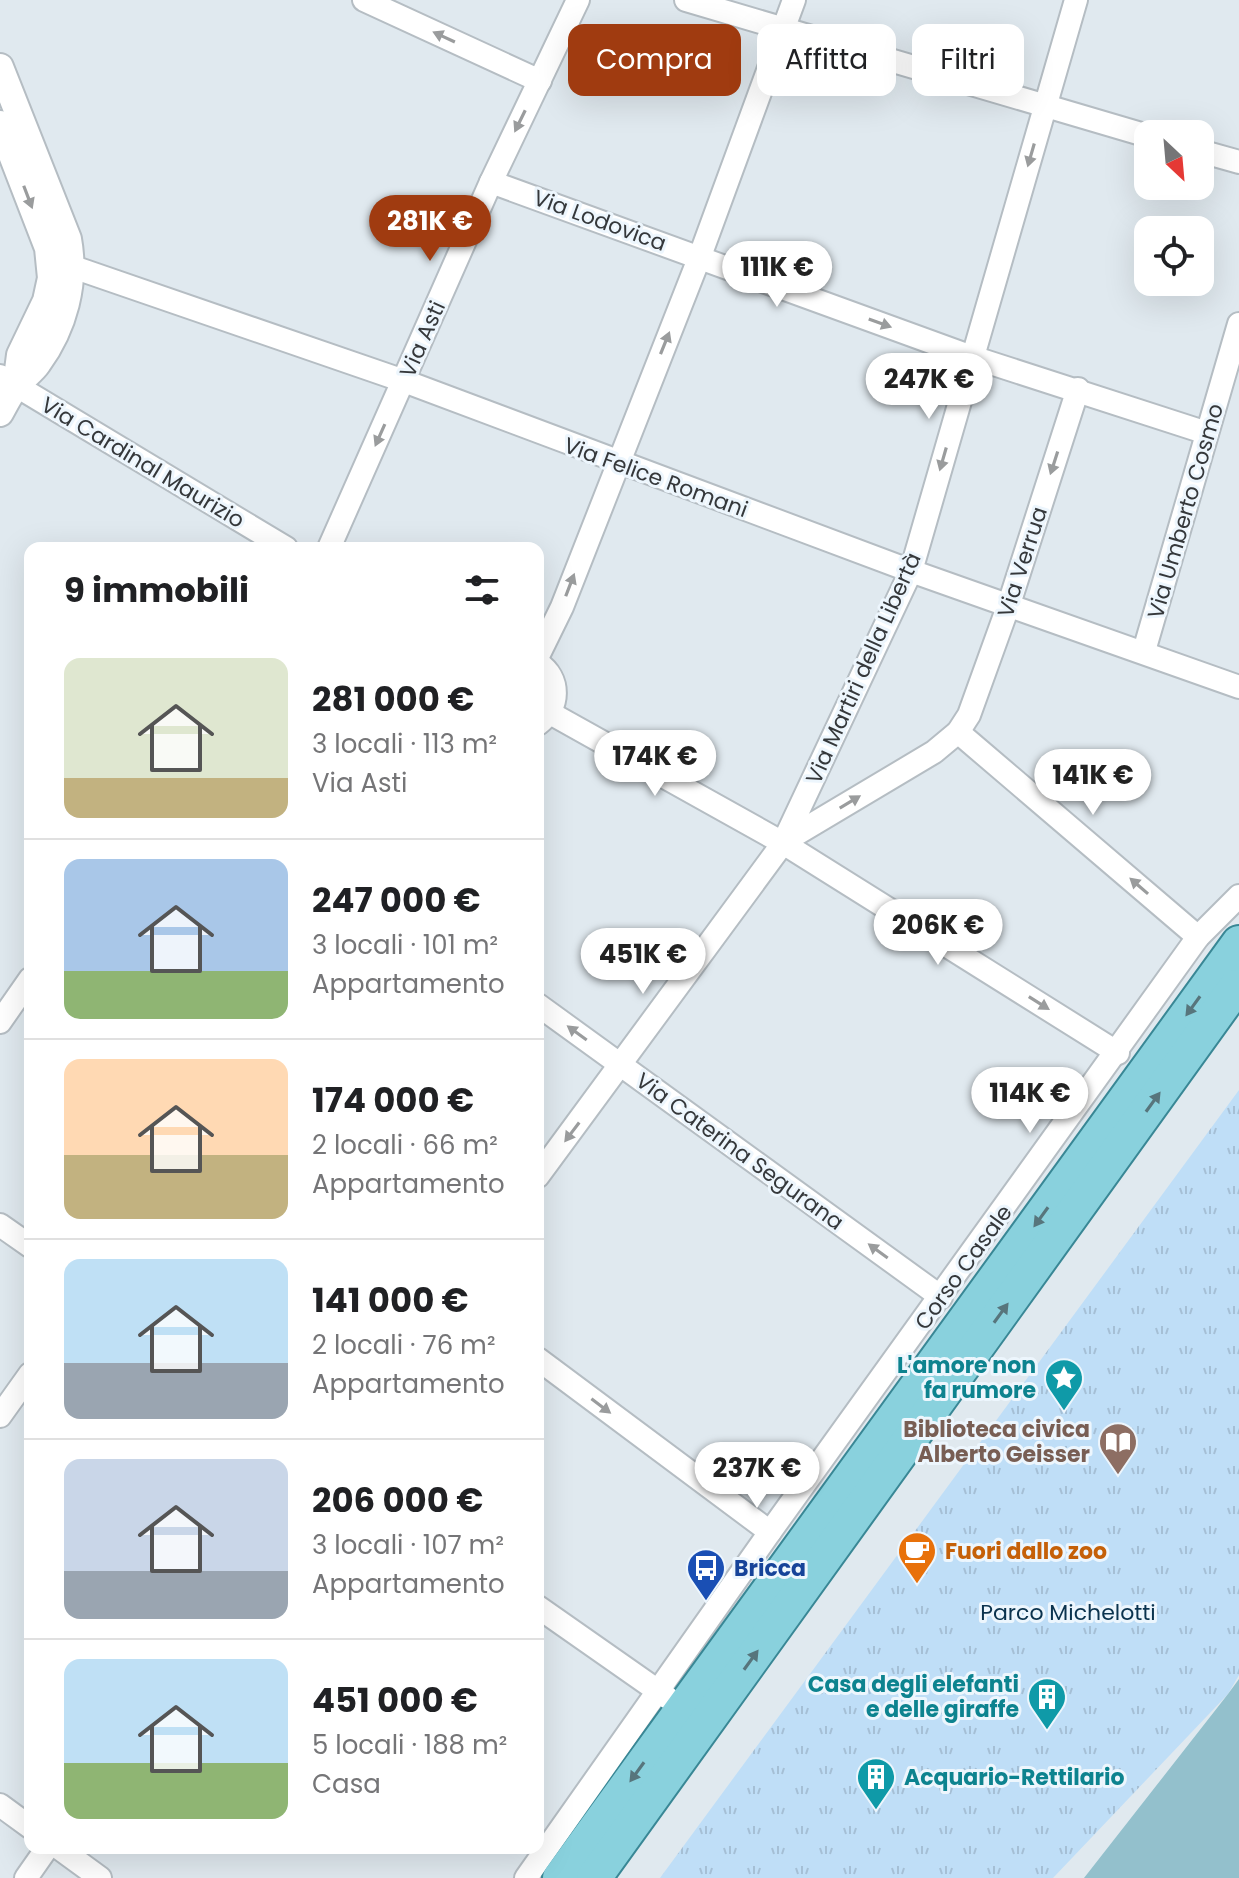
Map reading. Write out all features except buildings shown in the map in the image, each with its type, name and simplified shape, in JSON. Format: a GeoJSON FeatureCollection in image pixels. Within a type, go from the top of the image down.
{"type":"FeatureCollection","features":[{"type":"Feature","properties":{"kind":"main road","name":"Corso Casale"},"geometry":{"type":"LineString","coordinates":[[560,1878],[1239,943]]}},
{"type":"Feature","properties":{"kind":"main road","name":"Corso Casale"},"geometry":{"type":"LineString","coordinates":[[594,1878],[682,1708],[1239,983]]}},
{"type":"Feature","properties":{"kind":"street"},"geometry":{"type":"LineString","coordinates":[[364,0],[540,81]]}},
{"type":"Feature","properties":{"kind":"street","name":"Via Asti"},"geometry":{"type":"LineString","coordinates":[[332,542],[491,182],[578,0]]}},
{"type":"Feature","properties":{"kind":"street"},"geometry":{"type":"LineString","coordinates":[[686,0],[760,24]]}},
{"type":"Feature","properties":{"kind":"street"},"geometry":{"type":"LineString","coordinates":[[785,24],[794,0]]}},
{"type":"Feature","properties":{"kind":"street","name":"Via Martiri della Libertà"},"geometry":{"type":"LineString","coordinates":[[544,1168],[783,843],[911,571],[1076,0]]}},
{"type":"Feature","properties":{"kind":"street"},"geometry":{"type":"LineString","coordinates":[[896,64],[1134,132]]}},
{"type":"Feature","properties":{"kind":"street"},"geometry":{"type":"LineString","coordinates":[[0,67],[68,239],[73,267],[70,291],[59,322],[38,364],[8,381]]}},
{"type":"Feature","properties":{"kind":"street"},"geometry":{"type":"LineString","coordinates":[[544,644],[562,607],[700,256],[758,96]]}},
{"type":"Feature","properties":{"kind":"street"},"geometry":{"type":"LineString","coordinates":[[0,124],[48,248],[51,278],[46,301],[8,381],[0,413]]}},
{"type":"Feature","properties":{"kind":"street"},"geometry":{"type":"LineString","coordinates":[[1214,155],[1239,162]]}},
{"type":"Feature","properties":{"kind":"street","name":"Via Lodovica"},"geometry":{"type":"LineString","coordinates":[[491,182],[972,357],[1207,433]]}},
{"type":"Feature","properties":{"kind":"street","name":"Via Felice Romani"},"geometry":{"type":"LineString","coordinates":[[73,267],[404,381],[911,571],[1239,687]]}},
{"type":"Feature","properties":{"kind":"street","name":"Via Umberto Cosmo"},"geometry":{"type":"LineString","coordinates":[[1144,651],[1239,324]]}},
{"type":"Feature","properties":{"kind":"street","name":"Via Cardinal Maurizio"},"geometry":{"type":"LineString","coordinates":[[8,381],[276,542]]}},
{"type":"Feature","properties":{"kind":"street","name":"Via Verrua"},"geometry":{"type":"LineString","coordinates":[[958,732],[969,715],[1009,604],[1078,389]]}},
{"type":"Feature","properties":{"kind":"street"},"geometry":{"type":"LineString","coordinates":[[544,670],[554,683],[556,694],[544,718],[783,843],[1118,1053]]}},
{"type":"Feature","properties":{"kind":"street"},"geometry":{"type":"LineString","coordinates":[[783,843],[934,752],[958,732],[1198,937],[1239,918]]}},
{"type":"Feature","properties":{"kind":"street","name":"Corso Casale"},"geometry":{"type":"LineString","coordinates":[[526,1878],[682,1708],[770,1532],[1118,1053],[1198,937],[1239,896]]}},
{"type":"Feature","properties":{"kind":"street"},"geometry":{"type":"LineString","coordinates":[[0,1022],[24,992]]}},
{"type":"Feature","properties":{"kind":"street","name":"Via Caterina Segurana"},"geometry":{"type":"LineString","coordinates":[[544,1009],[941,1297]]}},
{"type":"Feature","properties":{"kind":"street"},"geometry":{"type":"LineString","coordinates":[[0,1225],[24,1242]]}},
{"type":"Feature","properties":{"kind":"street"},"geometry":{"type":"LineString","coordinates":[[544,1363],[770,1532]]}},
{"type":"Feature","properties":{"kind":"street"},"geometry":{"type":"LineString","coordinates":[[0,1416],[24,1382]]}},
{"type":"Feature","properties":{"kind":"street"},"geometry":{"type":"LineString","coordinates":[[544,1611],[682,1708]]}},
{"type":"Feature","properties":{"kind":"street"},"geometry":{"type":"LineString","coordinates":[[0,1805],[24,1823]]}},
{"type":"Feature","properties":{"kind":"street"},"geometry":{"type":"LineString","coordinates":[[26,1878],[43,1854]]}},
{"type":"Feature","properties":{"kind":"street"},"geometry":{"type":"LineString","coordinates":[[67,1854],[100,1878]]}},
{"type":"Feature","properties":{"kind":"green space","name":"Parco Michelotti"},"geometry":{"type":"Polygon","coordinates":[[[1239,1090],[1239,1675],[1228,1694],[1053,1878],[660,1878],[1239,1090]]]}},
{"type":"Feature","properties":{"kind":"shaded area"},"geometry":{"type":"Polygon","coordinates":[[[1239,1679],[1239,1878],[1084,1878],[1228,1694],[1239,1679]]]}},
{"type":"Feature","properties":{"kind":"place","name":"L'amore non fa rumore"},"geometry":{"type":"Point","coordinates":[1064,1412]}},
{"type":"Feature","properties":{"kind":"place","name":"Biblioteca civica Alberto Geisser"},"geometry":{"type":"Point","coordinates":[1118,1476]}},
{"type":"Feature","properties":{"kind":"place","name":"Fuori dallo zoo"},"geometry":{"type":"Point","coordinates":[917,1585]}},
{"type":"Feature","properties":{"kind":"place","name":"Bricca"},"geometry":{"type":"Point","coordinates":[706,1602]}},
{"type":"Feature","properties":{"kind":"place","name":"Casa degli elefanti e delle giraffe"},"geometry":{"type":"Point","coordinates":[1047,1731]}},
{"type":"Feature","properties":{"kind":"place","name":"Acquario-Rettilario"},"geometry":{"type":"Point","coordinates":[876,1811]}}]}
